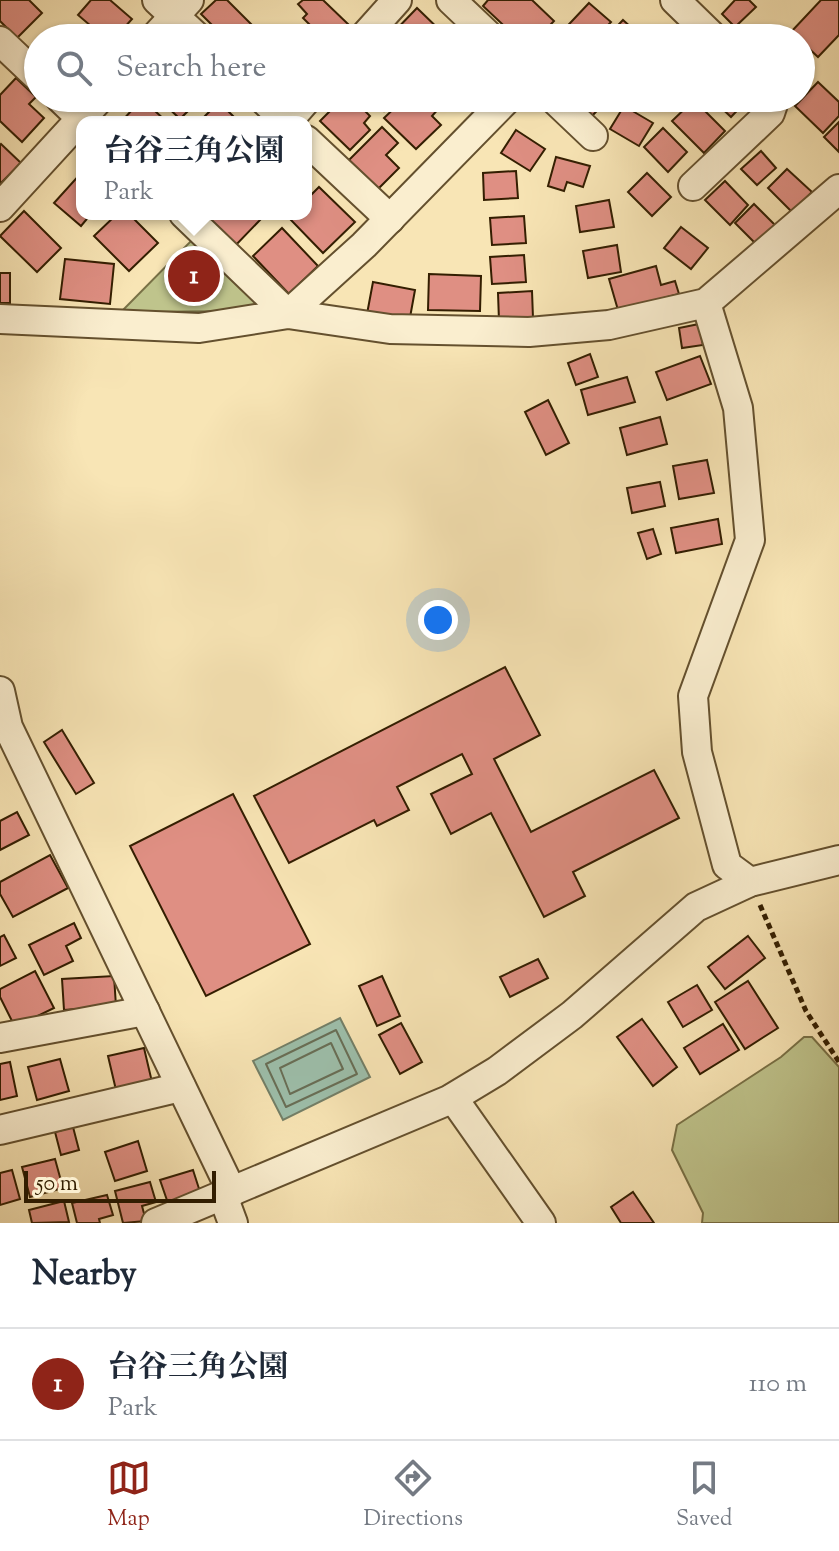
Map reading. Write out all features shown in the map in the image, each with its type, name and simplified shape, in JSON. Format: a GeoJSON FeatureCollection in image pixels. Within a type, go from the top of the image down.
{"type":"FeatureCollection","features":[{"type":"Feature","properties":{"kind":"street"},"geometry":{"type":"LineString","coordinates":[[376,24],[397,0]]}},
{"type":"Feature","properties":{"kind":"street"},"geometry":{"type":"LineString","coordinates":[[451,0],[476,24]]}},
{"type":"Feature","properties":{"kind":"street"},"geometry":{"type":"LineString","coordinates":[[675,0],[700,24]]}},
{"type":"Feature","properties":{"kind":"street"},"geometry":{"type":"LineString","coordinates":[[162,24],[173,5],[187,24]]}},
{"type":"Feature","properties":{"kind":"street"},"geometry":{"type":"LineString","coordinates":[[0,41],[24,64]]}},
{"type":"Feature","properties":{"kind":"street"},"geometry":{"type":"LineString","coordinates":[[288,314],[390,219],[494,112]]}},
{"type":"Feature","properties":{"kind":"street"},"geometry":{"type":"LineString","coordinates":[[568,112],[593,136]]}},
{"type":"Feature","properties":{"kind":"street"},"geometry":{"type":"LineString","coordinates":[[693,186],[770,112]]}},
{"type":"Feature","properties":{"kind":"street"},"geometry":{"type":"LineString","coordinates":[[0,207],[76,127]]}},
{"type":"Feature","properties":{"kind":"street"},"geometry":{"type":"LineString","coordinates":[[312,146],[390,219]]}},
{"type":"Feature","properties":{"kind":"street"},"geometry":{"type":"LineString","coordinates":[[0,319],[199,328],[288,314],[390,329],[529,332],[609,325],[706,303],[839,189]]}},
{"type":"Feature","properties":{"kind":"street"},"geometry":{"type":"LineString","coordinates":[[190,220],[288,314]]}},
{"type":"Feature","properties":{"kind":"street"},"geometry":{"type":"LineString","coordinates":[[706,303],[738,408],[750,540],[693,696],[697,752],[727,865],[750,882]]}},
{"type":"Feature","properties":{"kind":"street"},"geometry":{"type":"LineString","coordinates":[[0,691],[8,727],[181,1087],[227,1194],[233,1223]]}},
{"type":"Feature","properties":{"kind":"street"},"geometry":{"type":"LineString","coordinates":[[156,1223],[386,1129],[453,1098],[497,1071],[572,1015],[696,907],[750,882],[839,860]]}},
{"type":"Feature","properties":{"kind":"street"},"geometry":{"type":"LineString","coordinates":[[0,1038],[145,1011]]}},
{"type":"Feature","properties":{"kind":"street"},"geometry":{"type":"LineString","coordinates":[[0,1130],[181,1087]]}},
{"type":"Feature","properties":{"kind":"street"},"geometry":{"type":"LineString","coordinates":[[453,1098],[541,1223]]}},
{"type":"Feature","properties":{"kind":"path"},"geometry":{"type":"LineString","coordinates":[[750,882],[793,974],[806,1011],[839,1062]]}},
{"type":"Feature","properties":{"kind":"green space"},"geometry":{"type":"Polygon","coordinates":[[[191,241],[273,311],[121,312],[191,241]]]}},
{"type":"Feature","properties":{"kind":"green space"},"geometry":{"type":"Polygon","coordinates":[[[804,1037],[812,1037],[839,1067],[839,1223],[702,1223],[703,1213],[672,1150],[677,1125],[781,1057],[804,1037]]]}},
{"type":"Feature","properties":{"kind":"water"},"geometry":{"type":"Polygon","coordinates":[[[340,1018],[370,1077],[283,1120],[253,1061],[340,1018]]]}},
{"type":"Feature","properties":{"kind":"building"},"geometry":{"type":"Polygon","coordinates":[[[0,0],[29,0],[42,13],[31,24],[24,24],[24,31],[17,38],[0,21],[0,0]]]}},
{"type":"Feature","properties":{"kind":"building"},"geometry":{"type":"Polygon","coordinates":[[[91,0],[110,0],[132,19],[128,24],[89,24],[78,15],[91,0]]]}},
{"type":"Feature","properties":{"kind":"building"},"geometry":{"type":"Polygon","coordinates":[[[216,0],[227,0],[251,24],[211,24],[201,14],[216,0]]]}},
{"type":"Feature","properties":{"kind":"building"},"geometry":{"type":"Polygon","coordinates":[[[303,0],[323,0],[348,24],[309,24],[303,18],[307,14],[298,4],[303,0]]]}},
{"type":"Feature","properties":{"kind":"building"},"geometry":{"type":"Polygon","coordinates":[[[488,0],[532,0],[554,21],[551,24],[502,24],[483,6],[488,0]]]}},
{"type":"Feature","properties":{"kind":"building"},"geometry":{"type":"Polygon","coordinates":[[[735,0],[749,0],[756,7],[738,24],[732,24],[722,14],[735,0]]]}},
{"type":"Feature","properties":{"kind":"building"},"geometry":{"type":"Polygon","coordinates":[[[821,0],[839,0],[839,35],[818,57],[815,54],[815,24],[798,24],[821,0]]]}},
{"type":"Feature","properties":{"kind":"building"},"geometry":{"type":"Polygon","coordinates":[[[589,3],[611,22],[609,24],[569,24],[589,3]]]}},
{"type":"Feature","properties":{"kind":"building"},"geometry":{"type":"Polygon","coordinates":[[[417,8],[434,24],[402,24],[417,8]]]}},
{"type":"Feature","properties":{"kind":"building"},"geometry":{"type":"Polygon","coordinates":[[[16,78],[24,86],[24,112],[38,112],[44,118],[22,142],[0,121],[0,95],[16,78]]]}},
{"type":"Feature","properties":{"kind":"building"},"geometry":{"type":"Polygon","coordinates":[[[818,82],[839,102],[839,116],[823,133],[801,112],[815,112],[815,85],[818,82]]]}},
{"type":"Feature","properties":{"kind":"building"},"geometry":{"type":"Polygon","coordinates":[[[130,112],[156,112],[160,116],[126,116],[130,112]]]}},
{"type":"Feature","properties":{"kind":"building"},"geometry":{"type":"Polygon","coordinates":[[[173,112],[187,112],[183,116],[173,112]]]}},
{"type":"Feature","properties":{"kind":"building"},"geometry":{"type":"Polygon","coordinates":[[[209,112],[229,112],[233,116],[205,116],[209,112]]]}},
{"type":"Feature","properties":{"kind":"building"},"geometry":{"type":"Polygon","coordinates":[[[329,112],[366,112],[370,116],[364,123],[370,130],[350,150],[320,121],[329,112]]]}},
{"type":"Feature","properties":{"kind":"building"},"geometry":{"type":"Polygon","coordinates":[[[390,112],[436,112],[432,116],[441,125],[416,149],[384,118],[390,112]]]}},
{"type":"Feature","properties":{"kind":"building"},"geometry":{"type":"Polygon","coordinates":[[[620,112],[634,112],[653,123],[639,146],[610,129],[620,112]]]}},
{"type":"Feature","properties":{"kind":"building"},"geometry":{"type":"Polygon","coordinates":[[[681,112],[706,112],[725,131],[704,153],[672,121],[681,112]]]}},
{"type":"Feature","properties":{"kind":"building"},"geometry":{"type":"Polygon","coordinates":[[[839,122],[839,152],[824,137],[839,122]]]}},
{"type":"Feature","properties":{"kind":"building"},"geometry":{"type":"Polygon","coordinates":[[[382,127],[398,143],[386,155],[399,168],[378,189],[349,160],[382,127]]]}},
{"type":"Feature","properties":{"kind":"building"},"geometry":{"type":"Polygon","coordinates":[[[663,128],[687,152],[668,172],[644,147],[663,128]]]}},
{"type":"Feature","properties":{"kind":"building"},"geometry":{"type":"Polygon","coordinates":[[[516,130],[545,149],[530,171],[501,153],[516,130]]]}},
{"type":"Feature","properties":{"kind":"building"},"geometry":{"type":"Polygon","coordinates":[[[0,145],[21,163],[0,184],[0,145]]]}},
{"type":"Feature","properties":{"kind":"building"},"geometry":{"type":"Polygon","coordinates":[[[761,151],[776,168],[757,185],[741,169],[761,151]]]}},
{"type":"Feature","properties":{"kind":"building"},"geometry":{"type":"Polygon","coordinates":[[[556,157],[590,166],[583,187],[567,182],[564,191],[548,186],[556,157]]]}},
{"type":"Feature","properties":{"kind":"building"},"geometry":{"type":"Polygon","coordinates":[[[787,169],[812,192],[792,212],[768,188],[787,169]]]}},
{"type":"Feature","properties":{"kind":"building"},"geometry":{"type":"Polygon","coordinates":[[[516,171],[518,198],[484,200],[483,173],[516,171]]]}},
{"type":"Feature","properties":{"kind":"building"},"geometry":{"type":"Polygon","coordinates":[[[647,173],[671,197],[652,216],[628,192],[647,173]]]}},
{"type":"Feature","properties":{"kind":"building"},"geometry":{"type":"Polygon","coordinates":[[[76,179],[76,220],[86,220],[81,226],[54,203],[76,179]]]}},
{"type":"Feature","properties":{"kind":"building"},"geometry":{"type":"Polygon","coordinates":[[[725,181],[748,205],[730,225],[705,200],[725,181]]]}},
{"type":"Feature","properties":{"kind":"building"},"geometry":{"type":"Polygon","coordinates":[[[319,187],[355,222],[323,253],[291,220],[312,220],[312,194],[319,187]]]}},
{"type":"Feature","properties":{"kind":"building"},"geometry":{"type":"Polygon","coordinates":[[[609,200],[614,227],[580,232],[576,206],[609,200]]]}},
{"type":"Feature","properties":{"kind":"building"},"geometry":{"type":"Polygon","coordinates":[[[754,204],[778,228],[759,247],[735,223],[754,204]]]}},
{"type":"Feature","properties":{"kind":"building"},"geometry":{"type":"Polygon","coordinates":[[[24,211],[61,248],[37,272],[0,236],[24,211]]]}},
{"type":"Feature","properties":{"kind":"building"},"geometry":{"type":"Polygon","coordinates":[[[524,216],[526,243],[492,245],[490,218],[524,216]]]}},
{"type":"Feature","properties":{"kind":"building"},"geometry":{"type":"Polygon","coordinates":[[[111,220],[135,220],[158,243],[129,271],[94,236],[111,220]]]}},
{"type":"Feature","properties":{"kind":"building"},"geometry":{"type":"Polygon","coordinates":[[[209,220],[260,220],[233,248],[209,220]]]}},
{"type":"Feature","properties":{"kind":"building"},"geometry":{"type":"Polygon","coordinates":[[[681,227],[708,248],[691,269],[664,248],[681,227]]]}},
{"type":"Feature","properties":{"kind":"building"},"geometry":{"type":"Polygon","coordinates":[[[282,228],[318,266],[289,294],[253,256],[282,228]]]}},
{"type":"Feature","properties":{"kind":"building"},"geometry":{"type":"Polygon","coordinates":[[[617,245],[621,272],[588,278],[583,251],[617,245]]]}},
{"type":"Feature","properties":{"kind":"building"},"geometry":{"type":"Polygon","coordinates":[[[524,255],[526,282],[492,284],[490,257],[524,255]]]}},
{"type":"Feature","properties":{"kind":"building"},"geometry":{"type":"Polygon","coordinates":[[[65,259],[114,264],[110,304],[60,299],[65,259]]]}},
{"type":"Feature","properties":{"kind":"building"},"geometry":{"type":"Polygon","coordinates":[[[656,266],[661,285],[675,281],[679,294],[618,310],[609,279],[656,266]]]}},
{"type":"Feature","properties":{"kind":"building"},"geometry":{"type":"Polygon","coordinates":[[[0,273],[10,273],[10,303],[0,303],[0,273]]]}},
{"type":"Feature","properties":{"kind":"building"},"geometry":{"type":"Polygon","coordinates":[[[429,274],[481,276],[480,311],[428,310],[429,274]]]}},
{"type":"Feature","properties":{"kind":"building"},"geometry":{"type":"Polygon","coordinates":[[[373,282],[415,290],[409,323],[367,314],[373,282]]]}},
{"type":"Feature","properties":{"kind":"building"},"geometry":{"type":"Polygon","coordinates":[[[532,291],[533,318],[499,321],[498,293],[532,291]]]}},
{"type":"Feature","properties":{"kind":"building"},"geometry":{"type":"Polygon","coordinates":[[[699,324],[703,345],[682,348],[679,328],[699,324]]]}},
{"type":"Feature","properties":{"kind":"building"},"geometry":{"type":"Polygon","coordinates":[[[590,354],[598,377],[576,385],[568,363],[590,354]]]}},
{"type":"Feature","properties":{"kind":"building"},"geometry":{"type":"Polygon","coordinates":[[[700,356],[711,384],[667,400],[656,372],[700,356]]]}},
{"type":"Feature","properties":{"kind":"building"},"geometry":{"type":"Polygon","coordinates":[[[627,377],[635,402],[588,415],[581,390],[627,377]]]}},
{"type":"Feature","properties":{"kind":"building"},"geometry":{"type":"Polygon","coordinates":[[[548,400],[569,443],[546,455],[525,412],[548,400]]]}},
{"type":"Feature","properties":{"kind":"building"},"geometry":{"type":"Polygon","coordinates":[[[660,417],[667,444],[627,455],[620,428],[660,417]]]}},
{"type":"Feature","properties":{"kind":"building"},"geometry":{"type":"Polygon","coordinates":[[[707,460],[714,493],[679,499],[673,466],[707,460]]]}},
{"type":"Feature","properties":{"kind":"building"},"geometry":{"type":"Polygon","coordinates":[[[660,482],[665,506],[632,513],[627,488],[660,482]]]}},
{"type":"Feature","properties":{"kind":"building"},"geometry":{"type":"Polygon","coordinates":[[[718,519],[722,544],[676,553],[671,528],[718,519]]]}},
{"type":"Feature","properties":{"kind":"building"},"geometry":{"type":"Polygon","coordinates":[[[653,529],[661,554],[647,559],[638,533],[653,529]]]}},
{"type":"Feature","properties":{"kind":"building"},"geometry":{"type":"Polygon","coordinates":[[[505,667],[540,735],[494,759],[531,832],[654,770],[679,818],[573,872],[585,896],[544,917],[491,813],[451,834],[431,794],[472,774],[462,754],[397,787],[409,810],[377,826],[374,820],[289,863],[254,796],[505,667]]]}},
{"type":"Feature","properties":{"kind":"building"},"geometry":{"type":"Polygon","coordinates":[[[62,730],[94,783],[76,794],[44,742],[62,730]]]}},
{"type":"Feature","properties":{"kind":"building"},"geometry":{"type":"Polygon","coordinates":[[[233,794],[310,944],[206,996],[130,846],[233,794]]]}},
{"type":"Feature","properties":{"kind":"building"},"geometry":{"type":"Polygon","coordinates":[[[17,812],[29,835],[0,850],[0,821],[17,812]]]}},
{"type":"Feature","properties":{"kind":"building"},"geometry":{"type":"Polygon","coordinates":[[[50,855],[68,888],[13,917],[0,894],[0,882],[50,855]]]}},
{"type":"Feature","properties":{"kind":"building"},"geometry":{"type":"Polygon","coordinates":[[[74,923],[81,938],[66,946],[73,961],[44,975],[29,945],[74,923]]]}},
{"type":"Feature","properties":{"kind":"building"},"geometry":{"type":"Polygon","coordinates":[[[4,935],[16,958],[0,966],[0,937],[4,935]]]}},
{"type":"Feature","properties":{"kind":"building"},"geometry":{"type":"Polygon","coordinates":[[[748,936],[765,958],[725,989],[708,967],[748,936]]]}},
{"type":"Feature","properties":{"kind":"building"},"geometry":{"type":"Polygon","coordinates":[[[538,959],[548,978],[510,997],[500,977],[538,959]]]}},
{"type":"Feature","properties":{"kind":"building"},"geometry":{"type":"Polygon","coordinates":[[[35,971],[54,1008],[15,1027],[0,997],[0,989],[35,971]]]}},
{"type":"Feature","properties":{"kind":"building"},"geometry":{"type":"Polygon","coordinates":[[[114,976],[116,1006],[64,1010],[62,979],[114,976]]]}},
{"type":"Feature","properties":{"kind":"building"},"geometry":{"type":"Polygon","coordinates":[[[382,976],[400,1016],[377,1026],[359,986],[382,976]]]}},
{"type":"Feature","properties":{"kind":"building"},"geometry":{"type":"Polygon","coordinates":[[[748,981],[778,1028],[745,1049],[715,1002],[748,981]]]}},
{"type":"Feature","properties":{"kind":"building"},"geometry":{"type":"Polygon","coordinates":[[[697,985],[712,1010],[683,1027],[668,1002],[697,985]]]}},
{"type":"Feature","properties":{"kind":"building"},"geometry":{"type":"Polygon","coordinates":[[[642,1019],[677,1067],[653,1086],[617,1037],[642,1019]]]}},
{"type":"Feature","properties":{"kind":"building"},"geometry":{"type":"Polygon","coordinates":[[[401,1023],[422,1062],[400,1074],[379,1035],[401,1023]]]}},
{"type":"Feature","properties":{"kind":"building"},"geometry":{"type":"Polygon","coordinates":[[[723,1024],[739,1050],[700,1074],[684,1048],[723,1024]]]}},
{"type":"Feature","properties":{"kind":"building"},"geometry":{"type":"Polygon","coordinates":[[[144,1048],[152,1082],[116,1090],[108,1056],[144,1048]]]}},
{"type":"Feature","properties":{"kind":"building"},"geometry":{"type":"Polygon","coordinates":[[[60,1059],[69,1091],[37,1100],[28,1067],[60,1059]]]}},
{"type":"Feature","properties":{"kind":"building"},"geometry":{"type":"Polygon","coordinates":[[[10,1062],[17,1096],[0,1100],[0,1064],[10,1062]]]}},
{"type":"Feature","properties":{"kind":"building"},"geometry":{"type":"Polygon","coordinates":[[[73,1127],[79,1150],[61,1155],[55,1132],[73,1127]]]}},
{"type":"Feature","properties":{"kind":"building"},"geometry":{"type":"Polygon","coordinates":[[[138,1141],[147,1171],[115,1181],[105,1152],[138,1141]]]}},
{"type":"Feature","properties":{"kind":"building"},"geometry":{"type":"Polygon","coordinates":[[[55,1159],[63,1188],[30,1197],[22,1167],[55,1159]]]}},
{"type":"Feature","properties":{"kind":"building"},"geometry":{"type":"Polygon","coordinates":[[[12,1170],[20,1199],[0,1205],[0,1173],[12,1170]]]}},
{"type":"Feature","properties":{"kind":"building"},"geometry":{"type":"Polygon","coordinates":[[[193,1170],[202,1198],[170,1209],[160,1180],[193,1170]]]}},
{"type":"Feature","properties":{"kind":"building"},"geometry":{"type":"Polygon","coordinates":[[[150,1182],[156,1202],[142,1206],[146,1221],[123,1223],[115,1191],[150,1182]]]}},
{"type":"Feature","properties":{"kind":"building"},"geometry":{"type":"Polygon","coordinates":[[[633,1192],[654,1223],[621,1223],[611,1207],[633,1192]]]}},
{"type":"Feature","properties":{"kind":"building"},"geometry":{"type":"Polygon","coordinates":[[[107,1195],[113,1215],[99,1219],[100,1223],[77,1223],[72,1203],[107,1195]]]}},
{"type":"Feature","properties":{"kind":"building"},"geometry":{"type":"Polygon","coordinates":[[[64,1201],[69,1222],[32,1223],[29,1210],[64,1201]]]}},
{"type":"Feature","properties":{"kind":"place","name":"台谷三角公園"},"geometry":{"type":"Point","coordinates":[194,276]}}]}
